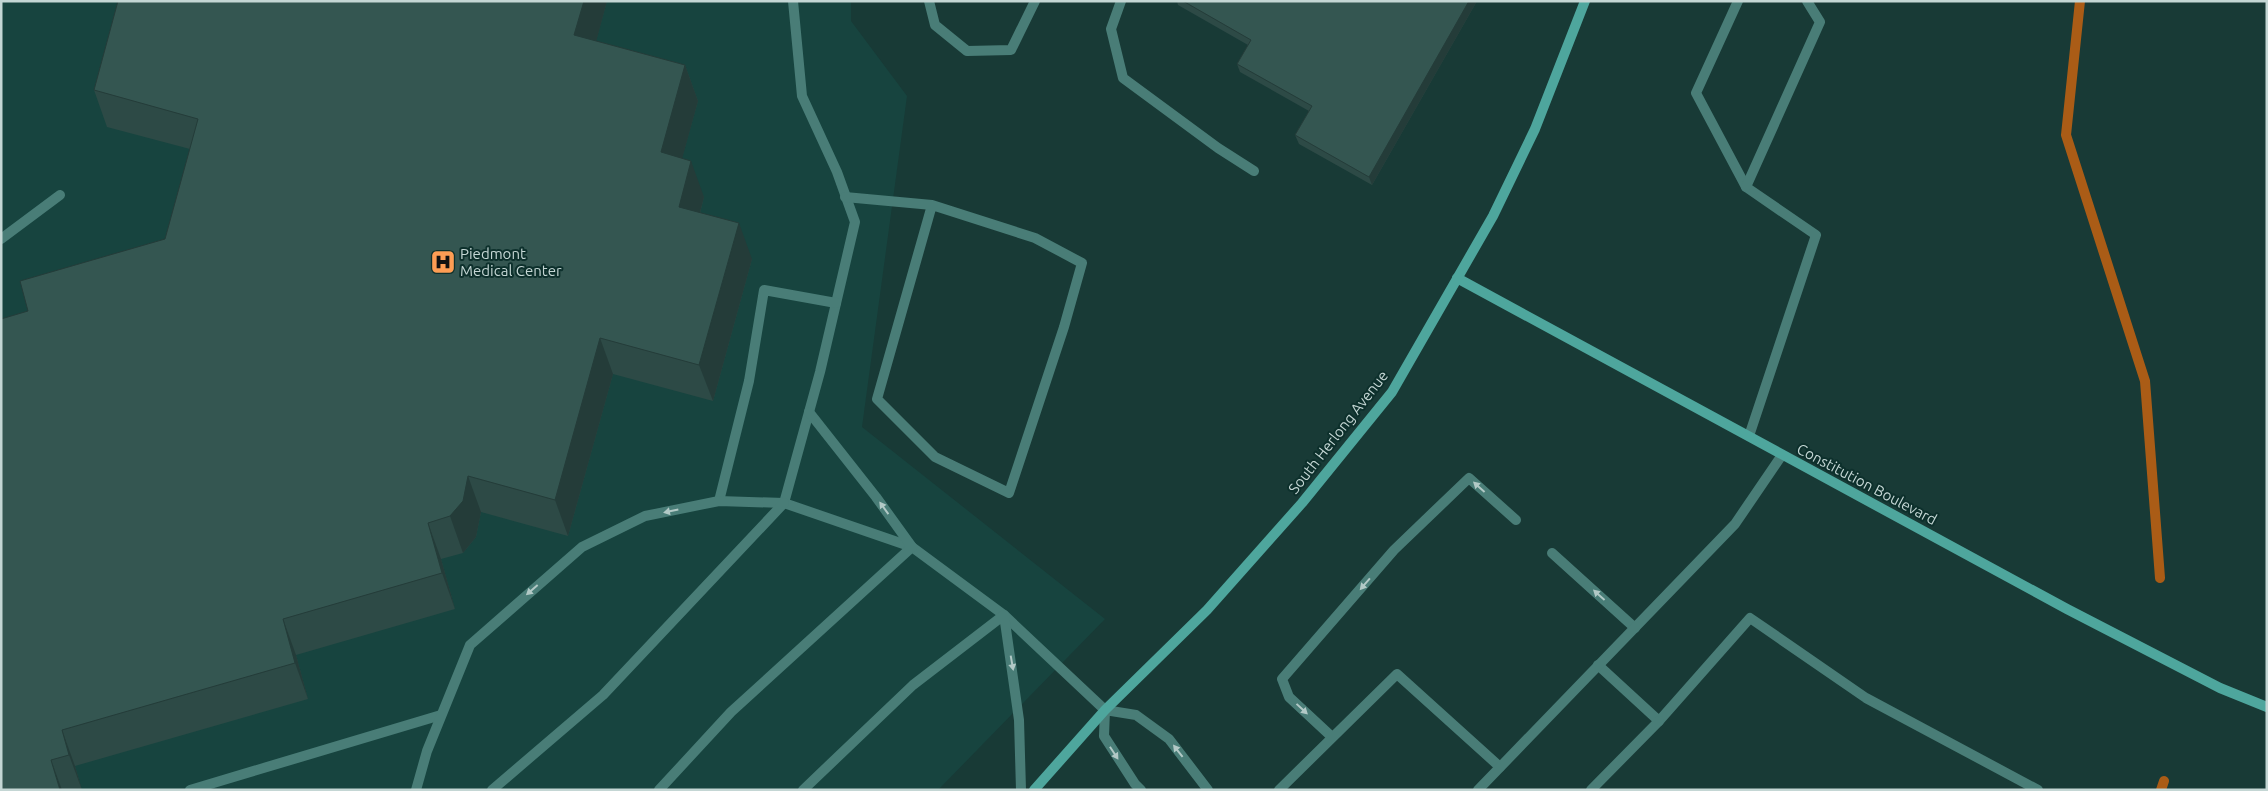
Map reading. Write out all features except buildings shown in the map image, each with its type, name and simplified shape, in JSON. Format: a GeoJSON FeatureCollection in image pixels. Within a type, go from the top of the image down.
{"type":"FeatureCollection","features":[{"type":"Feature","properties":{"kind":"street"},"geometry":{"type":"LineString","coordinates":[[492,790],[603,695],[784,503],[809,412],[855,222],[837,172],[802,96],[793,1]]}},
{"type":"Feature","properties":{"kind":"street"},"geometry":{"type":"LineString","coordinates":[[929,1],[935,25],[967,51],[1011,50],[1035,1]]}},
{"type":"Feature","properties":{"kind":"street"},"geometry":{"type":"LineString","coordinates":[[1121,1],[1111,29],[1123,78],[1218,148],[1254,171]]}},
{"type":"Feature","properties":{"kind":"street","name":"South Herlong Avenue"},"geometry":{"type":"LineString","coordinates":[[1034,790],[1105,710],[1207,610],[1302,503],[1392,392],[1493,216],[1535,129],[1585,1]]}},
{"type":"Feature","properties":{"kind":"street"},"geometry":{"type":"LineString","coordinates":[[1738,1],[1696,92],[1746,187],[1816,235],[1749,436]]}},
{"type":"Feature","properties":{"kind":"street"},"geometry":{"type":"LineString","coordinates":[[1746,187],[1820,22],[1807,1]]}},
{"type":"Feature","properties":{"kind":"street"},"geometry":{"type":"LineString","coordinates":[[1,239],[60,195]]}},
{"type":"Feature","properties":{"kind":"street"},"geometry":{"type":"LineString","coordinates":[[845,197],[932,205],[1034,238],[1082,263],[1064,327],[1009,493],[935,456],[877,399],[932,205]]}},
{"type":"Feature","properties":{"kind":"street","name":"Constitution Boulevard"},"geometry":{"type":"LineString","coordinates":[[1457,278],[2068,609],[2220,688],[2267,708]]}},
{"type":"Feature","properties":{"kind":"street"},"geometry":{"type":"LineString","coordinates":[[719,501],[748,380],[764,290],[836,303]]}},
{"type":"Feature","properties":{"kind":"street"},"geometry":{"type":"LineString","coordinates":[[809,412],[876,497],[912,547]]}},
{"type":"Feature","properties":{"kind":"street"},"geometry":{"type":"LineString","coordinates":[[1478,790],[1735,524],[1782,454]]}},
{"type":"Feature","properties":{"kind":"street"},"geometry":{"type":"LineString","coordinates":[[1332,737],[1289,697],[1282,679],[1394,550],[1469,478],[1516,520]]}},
{"type":"Feature","properties":{"kind":"street"},"geometry":{"type":"LineString","coordinates":[[416,790],[427,751],[470,645],[582,547],[645,516],[719,501],[784,503],[912,547],[1004,615],[1105,710],[1136,715],[1169,740],[1208,790]]}},
{"type":"Feature","properties":{"kind":"street"},"geometry":{"type":"LineString","coordinates":[[659,790],[731,712],[912,547]]}},
{"type":"Feature","properties":{"kind":"street"},"geometry":{"type":"LineString","coordinates":[[1552,553],[1635,628]]}},
{"type":"Feature","properties":{"kind":"street"},"geometry":{"type":"LineString","coordinates":[[803,790],[913,685],[1004,615]]}},
{"type":"Feature","properties":{"kind":"street"},"geometry":{"type":"LineString","coordinates":[[1004,615],[1019,720],[1021,790]]}},
{"type":"Feature","properties":{"kind":"street"},"geometry":{"type":"LineString","coordinates":[[1591,790],[1659,721],[1750,618],[1866,698],[2038,790]]}},
{"type":"Feature","properties":{"kind":"street"},"geometry":{"type":"LineString","coordinates":[[1598,665],[1659,721]]}},
{"type":"Feature","properties":{"kind":"street"},"geometry":{"type":"LineString","coordinates":[[1279,790],[1397,674],[1500,767]]}},
{"type":"Feature","properties":{"kind":"street"},"geometry":{"type":"LineString","coordinates":[[1105,710],[1104,736],[1140,790]]}},
{"type":"Feature","properties":{"kind":"street"},"geometry":{"type":"LineString","coordinates":[[190,790],[441,715]]}},
{"type":"Feature","properties":{"kind":"shaded area","name":"Piedmont Medical Center"},"geometry":{"type":"Polygon","coordinates":[[[1,1],[851,1],[851,21],[907,96],[862,427],[1105,619],[938,790],[1,790],[1,1]]]}},
{"type":"Feature","properties":{"kind":"waterway"},"geometry":{"type":"LineString","coordinates":[[2080,1],[2066,135],[2145,381],[2160,578]]}},
{"type":"Feature","properties":{"kind":"waterway"},"geometry":{"type":"LineString","coordinates":[[2161,790],[2164,781]]}},
{"type":"Feature","properties":{"kind":"place","name":"Piedmont Medical Center"},"geometry":{"type":"Point","coordinates":[443,262]}}]}
